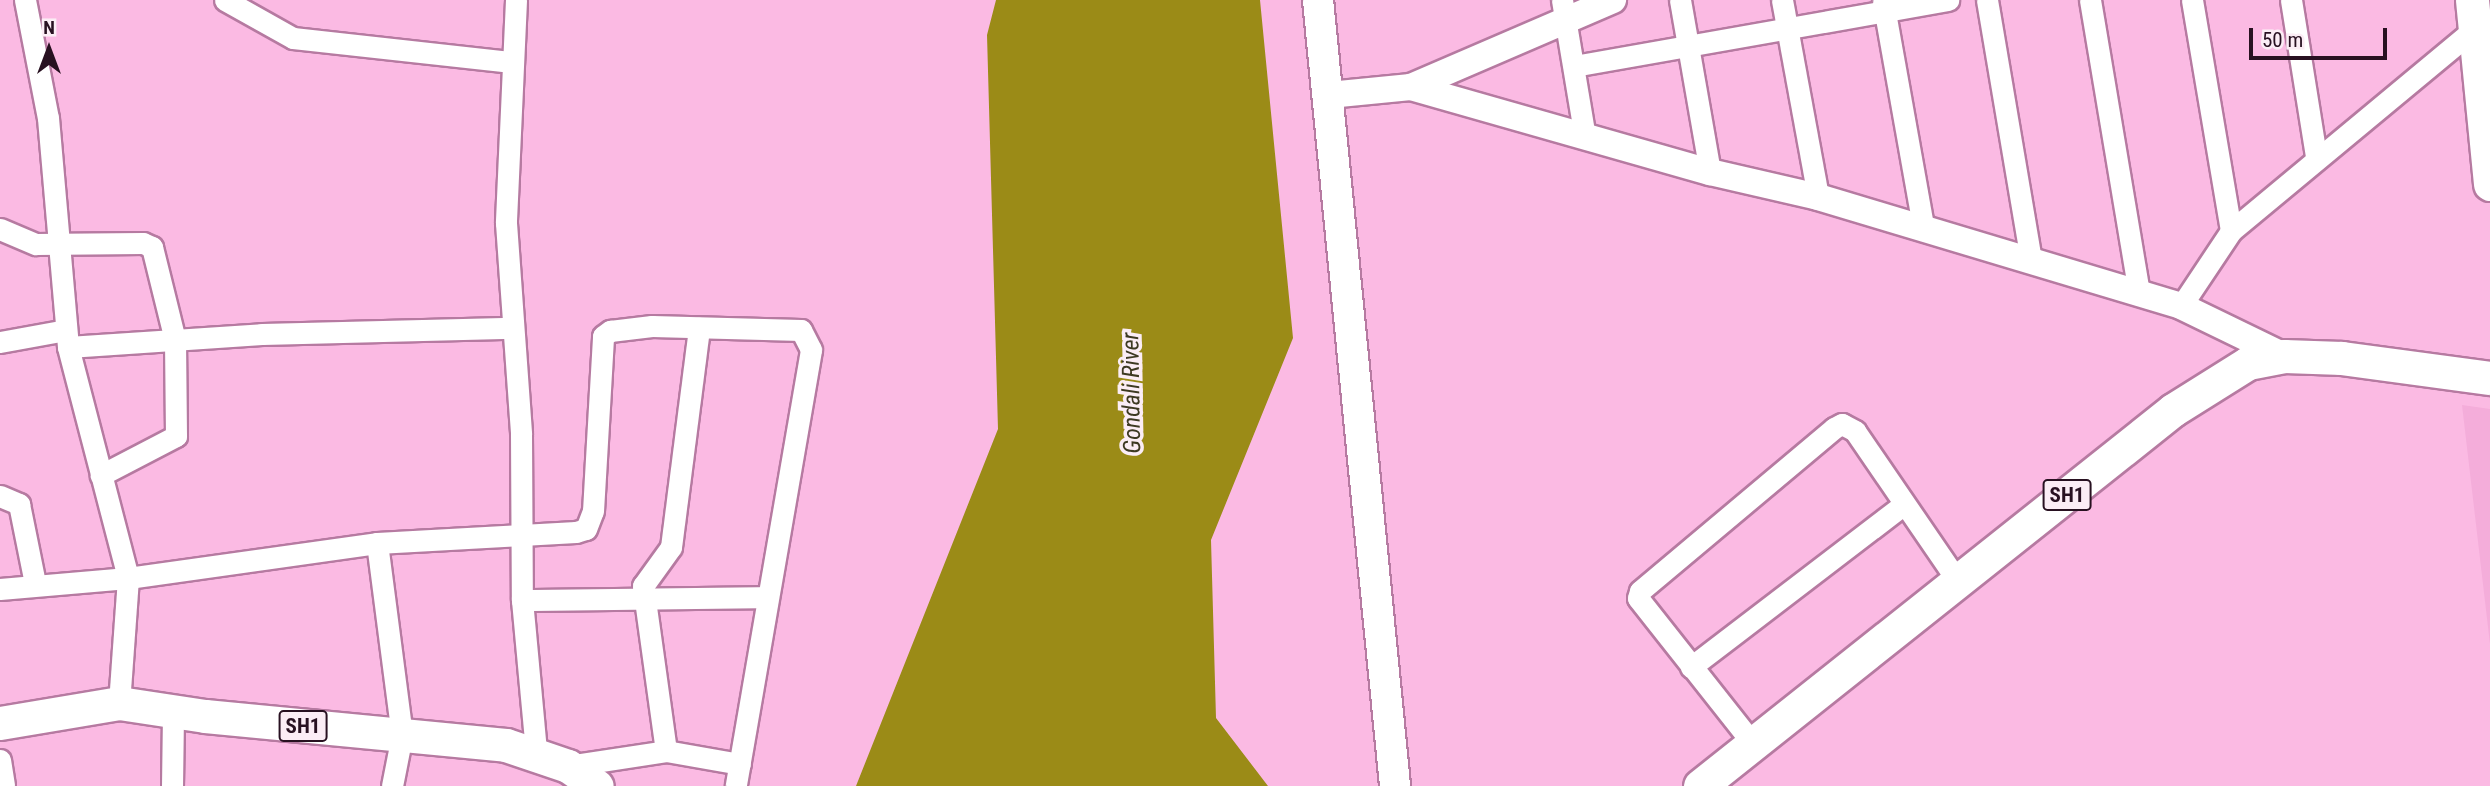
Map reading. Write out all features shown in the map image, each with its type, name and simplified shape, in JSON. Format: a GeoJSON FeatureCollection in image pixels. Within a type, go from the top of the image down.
{"type":"FeatureCollection","features":[{"type":"Feature","properties":{"kind":"main road"},"geometry":{"type":"LineString","coordinates":[[1318,0],[1395,786]]}},
{"type":"Feature","properties":{"kind":"main road"},"geometry":{"type":"LineString","coordinates":[[2473,15],[2476,66],[2488,158]]}},
{"type":"Feature","properties":{"kind":"main road","name":"SH1"},"geometry":{"type":"LineString","coordinates":[[1700,786],[1959,583],[2173,410],[2248,363],[2284,356],[2342,358],[2490,378]]}},
{"type":"Feature","properties":{"kind":"main road","name":"SH1"},"geometry":{"type":"LineString","coordinates":[[0,723],[119,703],[536,752],[568,766],[597,786]]}},
{"type":"Feature","properties":{"kind":"street"},"geometry":{"type":"LineString","coordinates":[[25,0],[48,118],[56,245],[67,338],[128,578],[119,703]]}},
{"type":"Feature","properties":{"kind":"street"},"geometry":{"type":"LineString","coordinates":[[225,0],[293,38],[311,42],[510,62]]}},
{"type":"Feature","properties":{"kind":"street"},"geometry":{"type":"LineString","coordinates":[[516,0],[510,62],[506,223],[521,434],[522,600],[536,752]]}},
{"type":"Feature","properties":{"kind":"street"},"geometry":{"type":"LineString","coordinates":[[1412,87],[1564,10],[1613,0]]}},
{"type":"Feature","properties":{"kind":"street"},"geometry":{"type":"LineString","coordinates":[[1680,0],[1710,172]]}},
{"type":"Feature","properties":{"kind":"street"},"geometry":{"type":"LineString","coordinates":[[1782,0],[1818,197]]}},
{"type":"Feature","properties":{"kind":"street"},"geometry":{"type":"LineString","coordinates":[[1574,66],[1786,28],[1884,6],[1948,0]]}},
{"type":"Feature","properties":{"kind":"street"},"geometry":{"type":"LineString","coordinates":[[1987,0],[2031,260]]}},
{"type":"Feature","properties":{"kind":"street"},"geometry":{"type":"LineString","coordinates":[[2090,0],[2139,293]]}},
{"type":"Feature","properties":{"kind":"street"},"geometry":{"type":"LineString","coordinates":[[2192,0],[2231,231]]}},
{"type":"Feature","properties":{"kind":"street"},"geometry":{"type":"LineString","coordinates":[[2291,0],[2316,156]]}},
{"type":"Feature","properties":{"kind":"street"},"geometry":{"type":"LineString","coordinates":[[1884,6],[1923,226]]}},
{"type":"Feature","properties":{"kind":"street"},"geometry":{"type":"LineString","coordinates":[[1564,10],[1586,136]]}},
{"type":"Feature","properties":{"kind":"street"},"geometry":{"type":"LineString","coordinates":[[2181,306],[2231,231],[2473,15]]}},
{"type":"Feature","properties":{"kind":"street"},"geometry":{"type":"LineString","coordinates":[[1329,95],[1412,87],[1710,172],[1818,197],[1923,226],[2181,306],[2284,356]]}},
{"type":"Feature","properties":{"kind":"street"},"geometry":{"type":"LineString","coordinates":[[0,229],[26,242],[56,245],[143,243],[152,247],[175,340],[176,436],[101,475]]}},
{"type":"Feature","properties":{"kind":"street"},"geometry":{"type":"LineString","coordinates":[[0,589],[34,583],[128,578],[377,543],[576,532],[591,521],[603,336],[610,331],[652,326],[788,327],[809,337],[811,350],[736,786]]}},
{"type":"Feature","properties":{"kind":"street"},"geometry":{"type":"LineString","coordinates":[[0,342],[67,338],[175,340],[513,328]]}},
{"type":"Feature","properties":{"kind":"street"},"geometry":{"type":"LineString","coordinates":[[666,751],[643,598],[645,578],[671,547],[699,328]]}},
{"type":"Feature","properties":{"kind":"street"},"geometry":{"type":"LineString","coordinates":[[1754,745],[1640,605],[1640,592],[1834,428],[1842,424],[1855,431],[1959,583]]}},
{"type":"Feature","properties":{"kind":"street"},"geometry":{"type":"LineString","coordinates":[[0,496],[19,504],[34,583]]}},
{"type":"Feature","properties":{"kind":"street"},"geometry":{"type":"LineString","coordinates":[[1691,667],[1904,504]]}},
{"type":"Feature","properties":{"kind":"street"},"geometry":{"type":"LineString","coordinates":[[377,543],[402,735],[392,786]]}},
{"type":"Feature","properties":{"kind":"street"},"geometry":{"type":"LineString","coordinates":[[522,600],[767,597]]}},
{"type":"Feature","properties":{"kind":"street"},"geometry":{"type":"LineString","coordinates":[[172,786],[173,711]]}},
{"type":"Feature","properties":{"kind":"street"},"geometry":{"type":"LineString","coordinates":[[568,766],[666,751],[740,764]]}},
{"type":"Feature","properties":{"kind":"street"},"geometry":{"type":"LineString","coordinates":[[0,760],[4,786]]}},
{"type":"Feature","properties":{"kind":"shaded area"},"geometry":{"type":"Polygon","coordinates":[[[2462,405],[2490,409],[2490,644],[2462,405]]]}},
{"type":"Feature","properties":{"kind":"water","name":"Gondali River"},"geometry":{"type":"Polygon","coordinates":[[[996,0],[1260,0],[1293,338],[1211,540],[1216,718],[1268,786],[856,786],[998,429],[987,35],[996,0]]]}}]}
